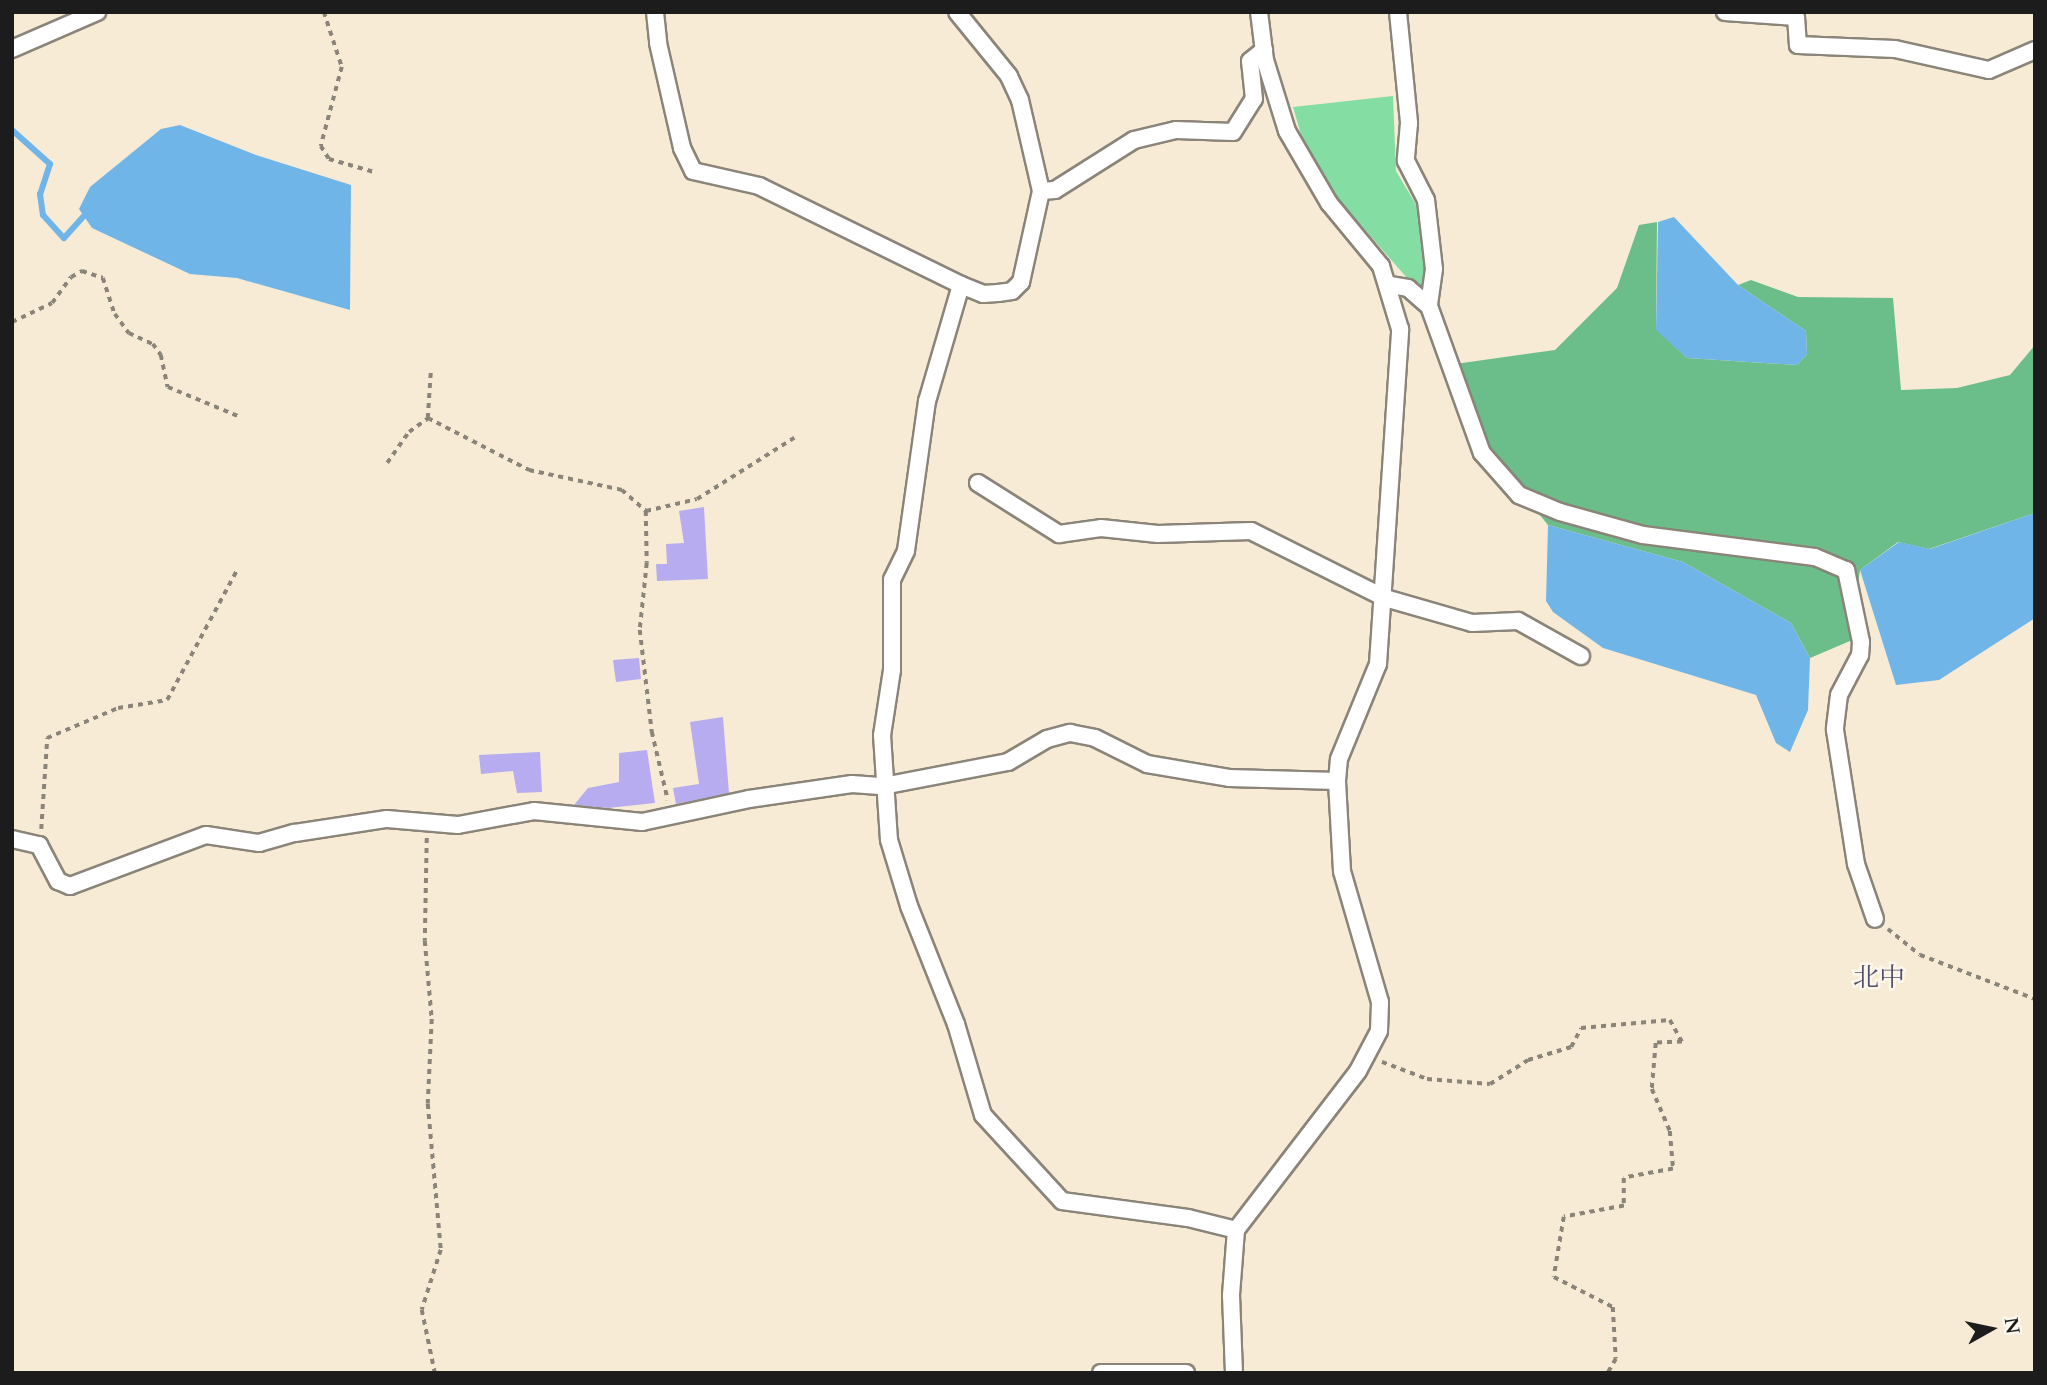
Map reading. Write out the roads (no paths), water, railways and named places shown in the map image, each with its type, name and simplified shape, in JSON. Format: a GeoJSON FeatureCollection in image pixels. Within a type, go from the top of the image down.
{"type":"FeatureCollection","features":[{"type":"Feature","properties":{"kind":"street"},"geometry":{"type":"LineString","coordinates":[[12,49],[97,12]]}},
{"type":"Feature","properties":{"kind":"street"},"geometry":{"type":"LineString","coordinates":[[655,12],[658,43],[682,148],[693,171],[759,186],[961,285],[983,294],[998,293],[1012,290],[1021,282],[1041,191],[1020,100],[1009,76],[957,12]]}},
{"type":"Feature","properties":{"kind":"street"},"geometry":{"type":"LineString","coordinates":[[1234,1373],[1231,1295],[1236,1230],[1366,1055],[1379,1031],[1380,1002],[1342,871],[1337,781],[1339,759],[1378,664],[1385,598],[1400,329],[1390,285],[1381,266],[1329,203],[1287,131],[1264,50],[1259,12]]}},
{"type":"Feature","properties":{"kind":"street"},"geometry":{"type":"LineString","coordinates":[[1398,12],[1409,123],[1406,160],[1426,200],[1434,269],[1429,306],[1482,453],[1519,495],[1560,512],[1643,535],[1815,557],[1846,570],[1861,642],[1860,655],[1839,695],[1835,730],[1856,864],[1875,919]]}},
{"type":"Feature","properties":{"kind":"street"},"geometry":{"type":"LineString","coordinates":[[1725,12],[1796,17],[1798,45],[1895,50],[1989,70],[2035,50]]}},
{"type":"Feature","properties":{"kind":"street"},"geometry":{"type":"LineString","coordinates":[[1041,191],[1055,190],[1134,140],[1177,130],[1233,132],[1255,99],[1250,61],[1264,50]]}},
{"type":"Feature","properties":{"kind":"street"},"geometry":{"type":"LineString","coordinates":[[961,285],[927,401],[906,551],[892,580],[892,670],[882,735],[883,786],[889,841],[909,906],[956,1024],[984,1115],[1062,1201],[1188,1218],[1236,1230]]}},
{"type":"Feature","properties":{"kind":"street"},"geometry":{"type":"LineString","coordinates":[[1390,285],[1408,288],[1429,306]]}},
{"type":"Feature","properties":{"kind":"street"},"geometry":{"type":"LineString","coordinates":[[978,484],[1059,534],[1101,528],[1158,534],[1251,531],[1385,598],[1472,623],[1518,621],[1581,656]]}},
{"type":"Feature","properties":{"kind":"street"},"geometry":{"type":"LineString","coordinates":[[12,839],[39,845],[58,881],[71,886],[206,835],[259,843],[295,832],[387,819],[458,825],[534,811],[642,822],[852,784],[883,786],[1020,759],[1047,740],[1070,733],[1095,738],[1147,764],[1229,779],[1337,781]]}},
{"type":"Feature","properties":{"kind":"street"},"geometry":{"type":"LineString","coordinates":[[1101,1373],[1186,1373]]}},
{"type":"Feature","properties":{"kind":"water"},"geometry":{"type":"Polygon","coordinates":[[[180,125],[256,155],[351,185],[350,310],[237,278],[190,274],[92,228],[79,209],[90,187],[161,129],[180,125]]]}},
{"type":"Feature","properties":{"kind":"water"},"geometry":{"type":"Polygon","coordinates":[[[1674,217],[1738,285],[1806,331],[1807,354],[1797,365],[1687,358],[1656,330],[1658,222],[1674,217]]]}},
{"type":"Feature","properties":{"kind":"water"},"geometry":{"type":"Polygon","coordinates":[[[2035,513],[2035,618],[1939,680],[1896,685],[1860,570],[1899,542],[1930,549],[2035,513]]]}},
{"type":"Feature","properties":{"kind":"water"},"geometry":{"type":"Polygon","coordinates":[[[1548,525],[1683,562],[1791,623],[1810,658],[1808,710],[1790,752],[1776,743],[1756,695],[1603,648],[1553,612],[1546,601],[1548,525]]]}},
{"type":"Feature","properties":{"kind":"waterway"},"geometry":{"type":"LineString","coordinates":[[12,130],[50,164],[40,194],[43,215],[64,238],[84,216]]}},
{"type":"Feature","properties":{"kind":"district","name":"北中"},"geometry":{"type":"Point","coordinates":[1879,978]}}]}
